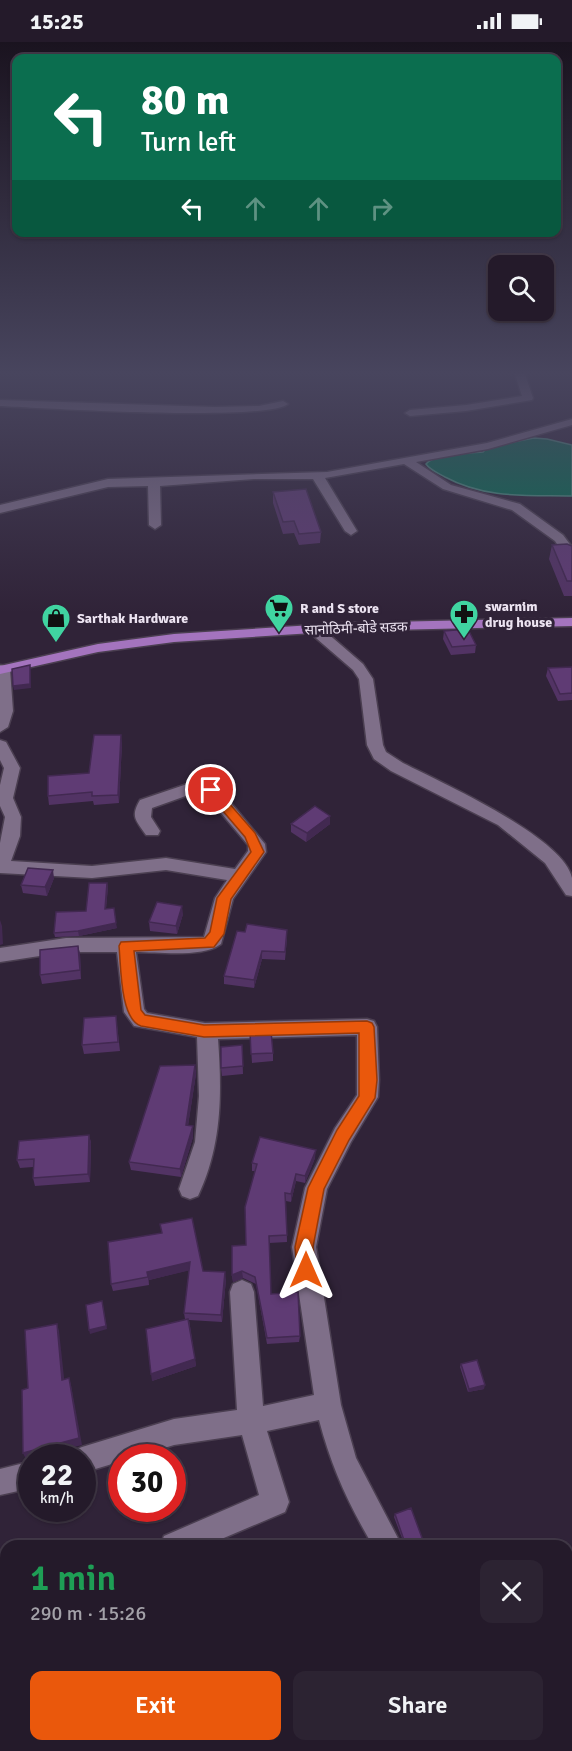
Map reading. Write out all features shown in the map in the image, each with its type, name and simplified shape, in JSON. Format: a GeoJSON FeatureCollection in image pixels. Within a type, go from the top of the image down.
{"type":"FeatureCollection","features":[{"type":"Feature","properties":{"kind":"main road","name":"सानोठिमी-बोडे सडक"},"geometry":{"type":"LineString","coordinates":[[1,669],[98,648],[153,641],[314,629],[572,622]]}},
{"type":"Feature","properties":{"kind":"street"},"geometry":{"type":"LineString","coordinates":[[0,509],[108,483],[154,483],[254,476],[318,477],[442,454]]}},
{"type":"Feature","properties":{"kind":"street"},"geometry":{"type":"LineString","coordinates":[[405,460],[447,487],[516,507],[559,537],[572,556]]}},
{"type":"Feature","properties":{"kind":"street"},"geometry":{"type":"LineString","coordinates":[[318,477],[351,531]]}},
{"type":"Feature","properties":{"kind":"street"},"geometry":{"type":"LineString","coordinates":[[154,483],[155,525]]}},
{"type":"Feature","properties":{"kind":"street"},"geometry":{"type":"LineString","coordinates":[[314,629],[357,667],[366,679],[375,745],[380,754],[397,767],[504,821],[551,859],[572,890]]}},
{"type":"Feature","properties":{"kind":"street"},"geometry":{"type":"LineString","coordinates":[[0,727],[5,711],[1,669]]}},
{"type":"Feature","properties":{"kind":"street"},"geometry":{"type":"LineString","coordinates":[[0,745],[12,768],[5,798],[13,817],[11,836],[0,867],[92,872],[166,864],[240,876]]}},
{"type":"Feature","properties":{"kind":"street"},"geometry":{"type":"LineString","coordinates":[[0,955],[66,945],[126,946],[209,943],[217,934],[224,898],[257,852],[256,844],[211,790],[196,786],[146,804],[142,811],[143,818],[152,831]]}},
{"type":"Feature","properties":{"kind":"street"},"geometry":{"type":"LineString","coordinates":[[126,946],[134,1012],[141,1020],[204,1031],[367,1027],[369,1080],[367,1098],[343,1135],[316,1188],[304,1247],[328,1405],[343,1460],[356,1490],[385,1540]]}},
{"type":"Feature","properties":{"kind":"street"},"geometry":{"type":"LineString","coordinates":[[190,1189],[206,1142],[210,1096],[207,1039],[204,1031]]}},
{"type":"Feature","properties":{"kind":"street"},"geometry":{"type":"LineString","coordinates":[[188,1540],[275,1502],[251,1421],[242,1292]]}},
{"type":"Feature","properties":{"kind":"street"},"geometry":{"type":"LineString","coordinates":[[96,1456],[174,1432],[251,1421],[328,1405]]}},
{"type":"Feature","properties":{"kind":"street"},"geometry":{"type":"LineString","coordinates":[[0,1482],[18,1478]]}},
{"type":"Feature","properties":{"kind":"shaded area"},"geometry":{"type":"Polygon","coordinates":[[[457,454],[572,454],[572,496],[507,494],[460,484],[432,470],[426,464],[430,460],[457,454]]]}},
{"type":"Feature","properties":{"kind":"building"},"geometry":{"type":"Polygon","coordinates":[[[306,489],[321,532],[299,534],[294,521],[283,522],[273,492],[306,489]]]}},
{"type":"Feature","properties":{"kind":"building"},"geometry":{"type":"Polygon","coordinates":[[[552,545],[572,546],[572,581],[567,581],[552,545]]]}},
{"type":"Feature","properties":{"kind":"building"},"geometry":{"type":"Polygon","coordinates":[[[468,629],[476,645],[452,647],[444,631],[468,629]]]}},
{"type":"Feature","properties":{"kind":"building"},"geometry":{"type":"Polygon","coordinates":[[[30,665],[30,684],[13,686],[12,669],[30,665]]]}},
{"type":"Feature","properties":{"kind":"building"},"geometry":{"type":"Polygon","coordinates":[[[572,667],[572,693],[560,694],[548,668],[572,667]]]}},
{"type":"Feature","properties":{"kind":"building"},"geometry":{"type":"Polygon","coordinates":[[[94,735],[121,735],[118,795],[92,796],[92,792],[48,796],[48,776],[89,773],[94,735]]]}},
{"type":"Feature","properties":{"kind":"building"},"geometry":{"type":"Polygon","coordinates":[[[315,806],[330,816],[307,833],[291,824],[315,806]]]}},
{"type":"Feature","properties":{"kind":"building"},"geometry":{"type":"Polygon","coordinates":[[[28,868],[53,870],[45,887],[21,885],[28,868]]]}},
{"type":"Feature","properties":{"kind":"building"},"geometry":{"type":"Polygon","coordinates":[[[89,883],[107,883],[105,909],[114,908],[116,923],[78,931],[54,933],[56,912],[86,911],[89,883]]]}},
{"type":"Feature","properties":{"kind":"building"},"geometry":{"type":"Polygon","coordinates":[[[157,902],[182,906],[176,926],[149,922],[157,902]]]}},
{"type":"Feature","properties":{"kind":"building"},"geometry":{"type":"Polygon","coordinates":[[[247,924],[287,930],[285,952],[262,951],[254,980],[224,976],[237,931],[245,932],[247,924]]]}},
{"type":"Feature","properties":{"kind":"building"},"geometry":{"type":"Polygon","coordinates":[[[78,946],[80,970],[40,975],[40,950],[78,946]]]}},
{"type":"Feature","properties":{"kind":"building"},"geometry":{"type":"Polygon","coordinates":[[[116,1016],[118,1042],[82,1045],[84,1018],[116,1016]]]}},
{"type":"Feature","properties":{"kind":"building"},"geometry":{"type":"Polygon","coordinates":[[[271,1031],[273,1053],[251,1054],[250,1032],[271,1031]]]}},
{"type":"Feature","properties":{"kind":"building"},"geometry":{"type":"Polygon","coordinates":[[[242,1045],[243,1066],[221,1068],[221,1047],[242,1045]]]}},
{"type":"Feature","properties":{"kind":"building"},"geometry":{"type":"Polygon","coordinates":[[[195,1065],[186,1125],[193,1126],[180,1169],[129,1162],[160,1066],[195,1065]]]}},
{"type":"Feature","properties":{"kind":"building"},"geometry":{"type":"Polygon","coordinates":[[[89,1135],[88,1174],[33,1178],[34,1159],[17,1160],[19,1141],[89,1135]]]}},
{"type":"Feature","properties":{"kind":"building"},"geometry":{"type":"Polygon","coordinates":[[[260,1137],[316,1150],[305,1176],[296,1174],[291,1194],[285,1193],[287,1235],[269,1236],[271,1294],[298,1292],[300,1336],[267,1338],[255,1277],[242,1271],[232,1275],[232,1246],[246,1245],[245,1207],[257,1164],[252,1163],[260,1137]]]}},
{"type":"Feature","properties":{"kind":"building"},"geometry":{"type":"Polygon","coordinates":[[[192,1218],[203,1271],[225,1272],[221,1315],[184,1313],[190,1262],[147,1272],[148,1277],[111,1284],[108,1242],[162,1233],[160,1224],[192,1218]]]}},
{"type":"Feature","properties":{"kind":"building"},"geometry":{"type":"Polygon","coordinates":[[[102,1301],[106,1326],[89,1330],[86,1305],[102,1301]]]}},
{"type":"Feature","properties":{"kind":"building"},"geometry":{"type":"Polygon","coordinates":[[[188,1319],[195,1359],[151,1374],[146,1329],[188,1319]]]}},
{"type":"Feature","properties":{"kind":"building"},"geometry":{"type":"Polygon","coordinates":[[[57,1324],[62,1380],[69,1378],[79,1438],[57,1444],[23,1444],[22,1390],[28,1388],[25,1330],[57,1324]]]}},
{"type":"Feature","properties":{"kind":"building"},"geometry":{"type":"Polygon","coordinates":[[[477,1360],[485,1385],[469,1389],[461,1364],[477,1360]]]}},
{"type":"Feature","properties":{"kind":"building"},"geometry":{"type":"Polygon","coordinates":[[[411,1508],[423,1540],[404,1540],[395,1514],[411,1508]]]}},
{"type":"Feature","properties":{"kind":"place","name":"R and S store"},"geometry":{"type":"Point","coordinates":[279,634]}},
{"type":"Feature","properties":{"kind":"place","name":"swarnim drug house"},"geometry":{"type":"Point","coordinates":[464,640]}},
{"type":"Feature","properties":{"kind":"place","name":"Sarthak Hardware"},"geometry":{"type":"Point","coordinates":[56,644]}},
{"type":"Feature","properties":{"kind":"route"},"geometry":{"type":"LineString","coordinates":[[211,790],[256,844],[257,852],[224,898],[217,934],[209,943],[126,946],[134,1012],[141,1020],[204,1031],[367,1027],[369,1080],[367,1098],[343,1135],[316,1188],[304,1247],[306,1270]]}}]}
